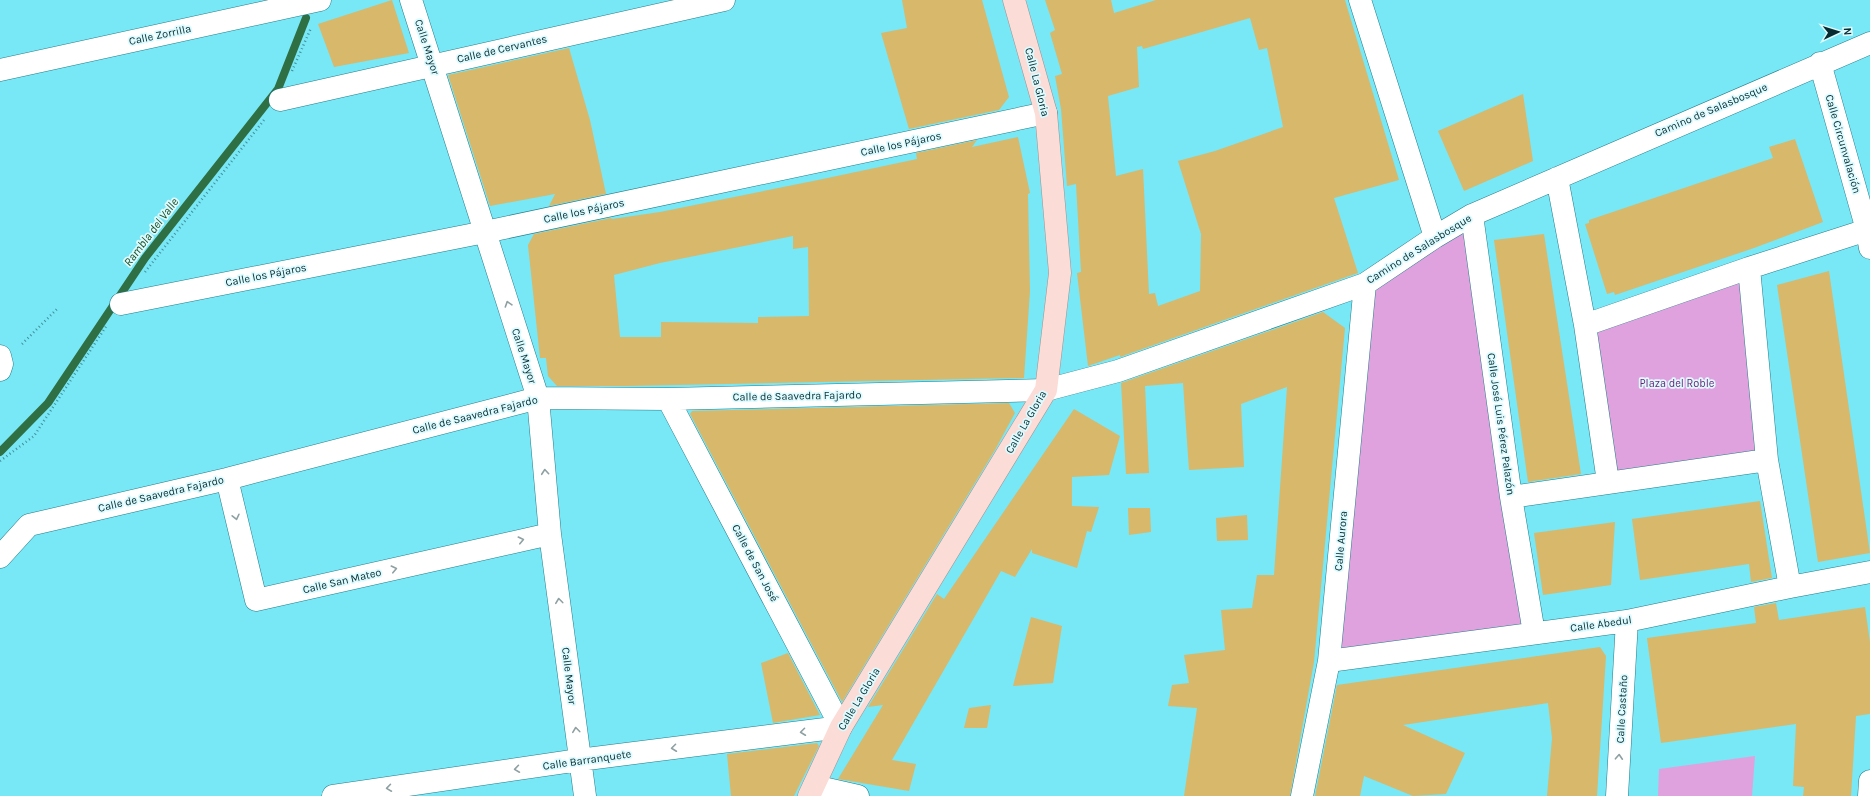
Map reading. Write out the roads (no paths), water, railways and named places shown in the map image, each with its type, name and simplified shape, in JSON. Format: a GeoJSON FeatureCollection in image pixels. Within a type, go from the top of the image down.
{"type":"FeatureCollection","features":[{"type":"Feature","properties":{"kind":"main road","name":"Calle La Gloria"},"geometry":{"type":"LineString","coordinates":[[811,791],[842,727],[1046,390],[1060,273],[1046,113],[1014,0]]}},
{"type":"Feature","properties":{"kind":"street","name":"Calle Zorrilla"},"geometry":{"type":"LineString","coordinates":[[0,70],[320,0]]}},
{"type":"Feature","properties":{"kind":"street","name":"Calle Mayor"},"geometry":{"type":"LineString","coordinates":[[411,0],[538,398],[550,534],[585,796]]}},
{"type":"Feature","properties":{"kind":"street","name":"Calle de Cervantes"},"geometry":{"type":"LineString","coordinates":[[280,100],[724,0]]}},
{"type":"Feature","properties":{"kind":"street"},"geometry":{"type":"LineString","coordinates":[[1360,0],[1435,237]]}},
{"type":"Feature","properties":{"kind":"street","name":"Camino de Salasbosque"},"geometry":{"type":"LineString","coordinates":[[1046,390],[1118,371],[1365,284],[1435,237],[1472,215],[1870,42]]}},
{"type":"Feature","properties":{"kind":"street","name":"Calle Circunvalación"},"geometry":{"type":"LineString","coordinates":[[1820,63],[1868,239]]}},
{"type":"Feature","properties":{"kind":"street","name":"Calle los Pájaros"},"geometry":{"type":"LineString","coordinates":[[121,304],[485,232],[1046,113]]}},
{"type":"Feature","properties":{"kind":"street"},"geometry":{"type":"LineString","coordinates":[[1557,178],[1585,325],[1608,482]]}},
{"type":"Feature","properties":{"kind":"street","name":"Calle José Luis Pérez Palazón"},"geometry":{"type":"LineString","coordinates":[[1472,215],[1511,497],[1534,633]]}},
{"type":"Feature","properties":{"kind":"street"},"geometry":{"type":"LineString","coordinates":[[1585,325],[1749,268],[1868,239]]}},
{"type":"Feature","properties":{"kind":"street"},"geometry":{"type":"LineString","coordinates":[[1749,268],[1767,460],[1790,587]]}},
{"type":"Feature","properties":{"kind":"street","name":"Calle Aurora"},"geometry":{"type":"LineString","coordinates":[[1302,796],[1329,661],[1365,284]]}},
{"type":"Feature","properties":{"kind":"street","name":"Calle de Saavedra Fajardo"},"geometry":{"type":"LineString","coordinates":[[0,557],[29,525],[227,479],[538,398],[668,399],[1046,390]]}},
{"type":"Feature","properties":{"kind":"street","name":"Calle de San José"},"geometry":{"type":"LineString","coordinates":[[668,399],[842,727]]}},
{"type":"Feature","properties":{"kind":"street"},"geometry":{"type":"LineString","coordinates":[[1511,497],[1767,460]]}},
{"type":"Feature","properties":{"kind":"street","name":"Calle San Mateo"},"geometry":{"type":"LineString","coordinates":[[227,479],[256,600],[550,534]]}},
{"type":"Feature","properties":{"kind":"street","name":"Calle Abedul"},"geometry":{"type":"LineString","coordinates":[[1329,661],[1627,622],[1790,587],[1870,572]]}},
{"type":"Feature","properties":{"kind":"street","name":"Calle Castaño"},"geometry":{"type":"LineString","coordinates":[[1617,796],[1627,622]]}},
{"type":"Feature","properties":{"kind":"street","name":"Calle Barranquete"},"geometry":{"type":"LineString","coordinates":[[333,796],[580,760],[842,727]]}},
{"type":"Feature","properties":{"kind":"street"},"geometry":{"type":"LineString","coordinates":[[1869,796],[1870,781]]}},
{"type":"Feature","properties":{"kind":"street"},"geometry":{"type":"LineString","coordinates":[[811,791],[858,796]]}},
{"type":"Feature","properties":{"kind":"waterway","name":"Rambla del Valle"},"geometry":{"type":"LineString","coordinates":[[0,452],[48,403],[145,258],[278,89],[306,18]]}},
{"type":"Feature","properties":{"kind":"park label","name":"Plaza del Roble"},"geometry":{"type":"Point","coordinates":[1677,383]}}]}
